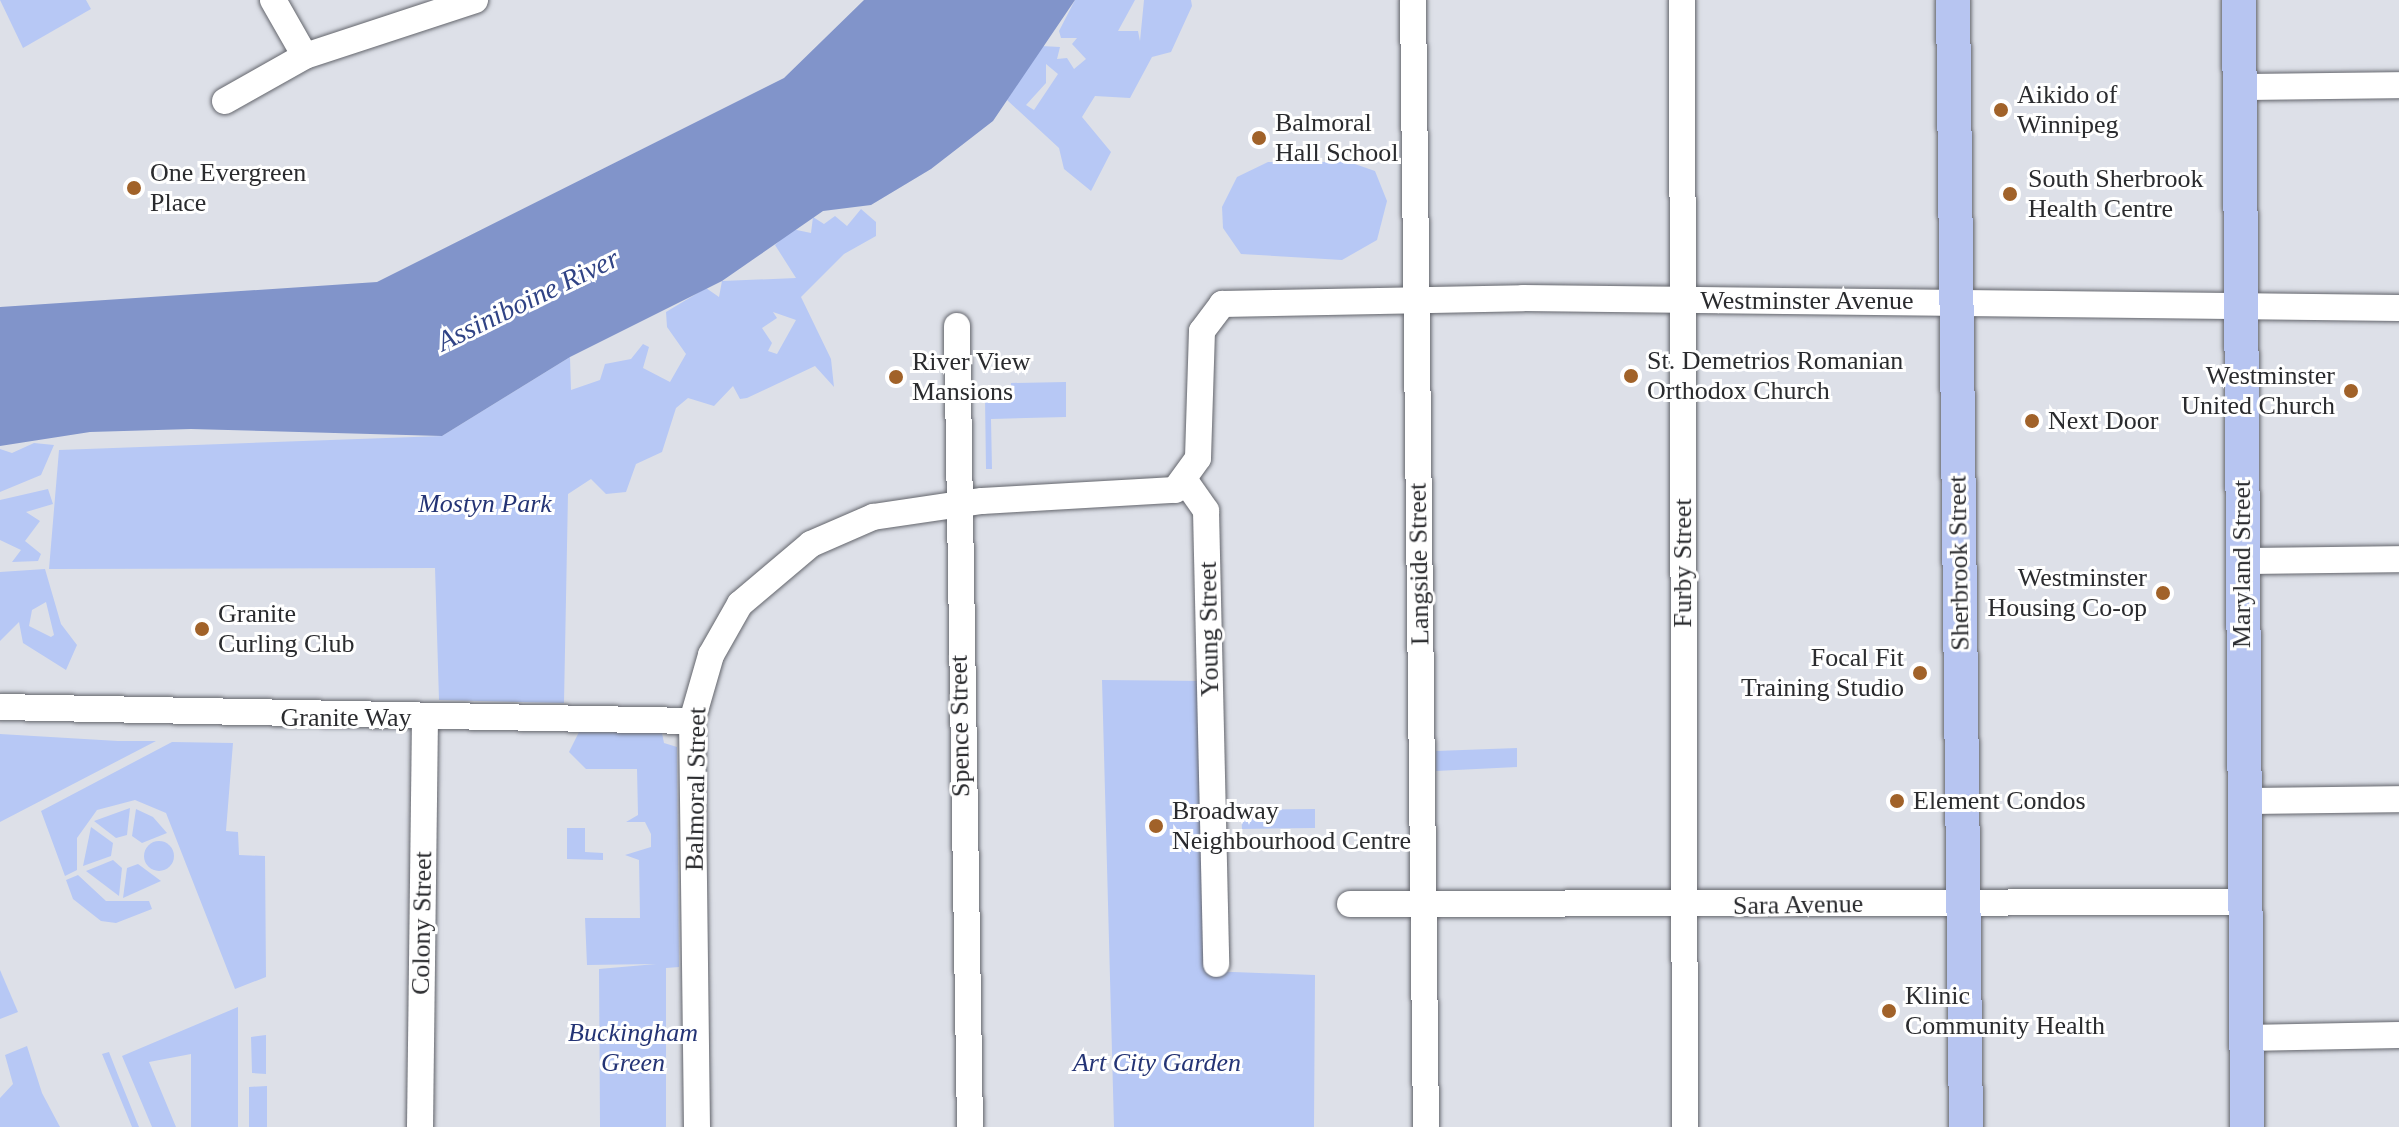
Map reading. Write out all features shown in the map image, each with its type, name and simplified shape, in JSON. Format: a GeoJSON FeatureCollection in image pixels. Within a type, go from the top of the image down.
{"type":"FeatureCollection","features":[{"type":"Feature","properties":{"kind":"main road","name":"Sherbrook Street"},"geometry":{"type":"LineString","coordinates":[[1953,0],[1966,1127]]}},
{"type":"Feature","properties":{"kind":"main road","name":"Maryland Street"},"geometry":{"type":"LineString","coordinates":[[2239,0],[2247,1127]]}},
{"type":"Feature","properties":{"kind":"street"},"geometry":{"type":"LineString","coordinates":[[273,0],[305,56]]}},
{"type":"Feature","properties":{"kind":"street"},"geometry":{"type":"LineString","coordinates":[[225,101],[305,56],[475,0]]}},
{"type":"Feature","properties":{"kind":"street","name":"Langside Street"},"geometry":{"type":"LineString","coordinates":[[1413,0],[1426,1127]]}},
{"type":"Feature","properties":{"kind":"street","name":"Furby Street"},"geometry":{"type":"LineString","coordinates":[[1682,0],[1685,1127]]}},
{"type":"Feature","properties":{"kind":"street"},"geometry":{"type":"LineString","coordinates":[[2240,87],[2399,85]]}},
{"type":"Feature","properties":{"kind":"street","name":"Westminster Avenue"},"geometry":{"type":"LineString","coordinates":[[1186,482],[1200,449],[1202,331],[1216,308],[1237,299],[1957,302],[2399,308]]}},
{"type":"Feature","properties":{"kind":"street","name":"Spence Street"},"geometry":{"type":"LineString","coordinates":[[957,326],[956,504],[970,1127]]}},
{"type":"Feature","properties":{"kind":"street","name":"Balmoral Street"},"geometry":{"type":"LineString","coordinates":[[697,1127],[692,721],[720,638],[767,575],[852,523],[956,504],[1152,495],[1186,482]]}},
{"type":"Feature","properties":{"kind":"street","name":"Young Street"},"geometry":{"type":"LineString","coordinates":[[1186,482],[1206,511],[1216,964]]}},
{"type":"Feature","properties":{"kind":"street"},"geometry":{"type":"LineString","coordinates":[[2242,561],[2399,559]]}},
{"type":"Feature","properties":{"kind":"street","name":"Granite Way"},"geometry":{"type":"LineString","coordinates":[[0,707],[425,718],[692,721]]}},
{"type":"Feature","properties":{"kind":"street","name":"Colony Street"},"geometry":{"type":"LineString","coordinates":[[420,1127],[425,718]]}},
{"type":"Feature","properties":{"kind":"street"},"geometry":{"type":"LineString","coordinates":[[2244,801],[2399,799]]}},
{"type":"Feature","properties":{"kind":"street","name":"Sara Avenue"},"geometry":{"type":"LineString","coordinates":[[1350,904],[1684,906],[2245,902]]}},
{"type":"Feature","properties":{"kind":"street"},"geometry":{"type":"LineString","coordinates":[[2246,1038],[2399,1035]]}},
{"type":"Feature","properties":{"kind":"green space"},"geometry":{"type":"Polygon","coordinates":[[[0,0],[86,0],[91,9],[23,48],[0,0]]]}},
{"type":"Feature","properties":{"kind":"green space"},"geometry":{"type":"Polygon","coordinates":[[[1075,0],[1135,0],[1118,31],[1138,31],[1140,41],[1144,0],[1191,0],[1192,6],[1171,52],[1152,57],[1130,98],[1095,96],[1082,117],[1111,152],[1091,191],[1064,169],[1059,148],[1007,100],[1041,46],[1060,47],[1057,59],[1067,58],[1074,69],[1086,59],[1072,44],[1077,38],[1061,38],[1059,31],[1075,0]],[[1046,64],[1046,83],[1026,105],[1034,110],[1058,74],[1046,64]]]}},
{"type":"Feature","properties":{"kind":"green space"},"geometry":{"type":"Polygon","coordinates":[[[1268,162],[1349,162],[1375,171],[1387,201],[1377,240],[1342,260],[1241,254],[1223,228],[1222,207],[1237,177],[1268,162]]]}},
{"type":"Feature","properties":{"kind":"green space","name":"Mostyn Park"},"geometry":{"type":"Polygon","coordinates":[[[861,209],[876,222],[876,236],[844,254],[801,297],[831,359],[834,387],[815,366],[747,398],[740,399],[733,386],[714,406],[688,398],[676,408],[662,452],[636,464],[626,492],[606,494],[591,479],[568,494],[564,703],[439,700],[435,568],[49,569],[59,450],[442,436],[570,357],[571,390],[600,380],[605,364],[631,359],[643,344],[649,347],[643,368],[670,382],[686,354],[667,327],[666,312],[706,288],[719,297],[722,281],[796,278],[775,245],[792,229],[811,233],[813,217],[824,224],[835,216],[847,226],[861,209]],[[773,312],[777,318],[762,328],[772,343],[768,351],[777,354],[796,320],[773,312]]]}},
{"type":"Feature","properties":{"kind":"green space"},"geometry":{"type":"Polygon","coordinates":[[[1066,382],[1066,417],[991,419],[992,469],[986,469],[985,397],[1011,396],[1011,383],[1066,382]]]}},
{"type":"Feature","properties":{"kind":"green space"},"geometry":{"type":"Polygon","coordinates":[[[34,443],[54,445],[41,475],[0,492],[0,449],[12,453],[34,443]]]}},
{"type":"Feature","properties":{"kind":"green space"},"geometry":{"type":"Polygon","coordinates":[[[48,489],[53,504],[26,512],[40,521],[25,541],[41,554],[38,561],[12,562],[21,550],[0,540],[0,500],[48,489]]]}},
{"type":"Feature","properties":{"kind":"green space"},"geometry":{"type":"Polygon","coordinates":[[[45,569],[61,624],[77,645],[66,670],[23,643],[19,622],[0,641],[0,572],[45,569]],[[46,602],[32,610],[29,626],[51,637],[54,635],[46,602]]]}},
{"type":"Feature","properties":{"kind":"green space","name":"Broadway Neighbourhood Centre"},"geometry":{"type":"Polygon","coordinates":[[[1102,680],[1206,681],[1207,971],[1315,975],[1314,1127],[1114,1127],[1102,680]]]}},
{"type":"Feature","properties":{"kind":"green space","name":"Buckingham Green"},"geometry":{"type":"Polygon","coordinates":[[[579,732],[662,733],[664,743],[677,747],[679,967],[666,968],[666,1127],[600,1127],[599,969],[656,964],[587,965],[585,918],[640,918],[639,860],[625,855],[651,847],[651,834],[645,822],[626,822],[638,815],[637,769],[586,769],[569,752],[579,732]]]}},
{"type":"Feature","properties":{"kind":"green space"},"geometry":{"type":"Polygon","coordinates":[[[0,734],[118,741],[156,741],[0,822],[0,734]]]}},
{"type":"Feature","properties":{"kind":"green space"},"geometry":{"type":"Polygon","coordinates":[[[172,742],[233,743],[226,831],[238,832],[239,855],[265,856],[266,977],[235,989],[166,813],[135,800],[97,810],[77,838],[77,870],[65,876],[41,811],[172,742]]]}},
{"type":"Feature","properties":{"kind":"green space"},"geometry":{"type":"Polygon","coordinates":[[[1517,748],[1517,767],[1436,771],[1436,751],[1517,748]]]}},
{"type":"Feature","properties":{"kind":"green space"},"geometry":{"type":"Polygon","coordinates":[[[130,808],[127,835],[116,838],[94,821],[130,808]]]}},
{"type":"Feature","properties":{"kind":"green space"},"geometry":{"type":"Polygon","coordinates":[[[136,809],[153,817],[167,833],[142,843],[132,836],[136,809]]]}},
{"type":"Feature","properties":{"kind":"green space"},"geometry":{"type":"Polygon","coordinates":[[[1315,809],[1315,828],[1242,829],[1241,810],[1315,809]]]}},
{"type":"Feature","properties":{"kind":"green space"},"geometry":{"type":"Polygon","coordinates":[[[91,827],[113,843],[111,856],[83,866],[91,827]]]}},
{"type":"Feature","properties":{"kind":"green space"},"geometry":{"type":"Polygon","coordinates":[[[567,828],[585,828],[585,852],[603,853],[603,860],[567,859],[567,828]]]}},
{"type":"Feature","properties":{"kind":"green space"},"geometry":{"type":"Polygon","coordinates":[[[159,841],[169,846],[174,856],[169,866],[159,871],[149,866],[144,856],[149,846],[159,841]]]}},
{"type":"Feature","properties":{"kind":"green space"},"geometry":{"type":"Polygon","coordinates":[[[113,860],[122,868],[119,896],[86,871],[113,860]]]}},
{"type":"Feature","properties":{"kind":"green space"},"geometry":{"type":"Polygon","coordinates":[[[138,864],[161,881],[123,898],[127,868],[138,864]]]}},
{"type":"Feature","properties":{"kind":"green space"},"geometry":{"type":"Polygon","coordinates":[[[78,875],[106,901],[149,901],[152,909],[116,923],[101,921],[73,899],[66,880],[78,875]]]}},
{"type":"Feature","properties":{"kind":"green space"},"geometry":{"type":"Polygon","coordinates":[[[0,970],[18,1012],[0,1019],[0,970]]]}},
{"type":"Feature","properties":{"kind":"green space"},"geometry":{"type":"Polygon","coordinates":[[[238,1007],[238,1127],[191,1127],[191,1054],[149,1062],[176,1127],[152,1127],[122,1056],[238,1007]]]}},
{"type":"Feature","properties":{"kind":"green space"},"geometry":{"type":"Polygon","coordinates":[[[266,1035],[266,1074],[252,1073],[251,1037],[266,1035]]]}},
{"type":"Feature","properties":{"kind":"green space"},"geometry":{"type":"Polygon","coordinates":[[[27,1046],[42,1093],[60,1127],[0,1127],[0,1098],[13,1084],[5,1055],[27,1046]]]}},
{"type":"Feature","properties":{"kind":"green space"},"geometry":{"type":"Polygon","coordinates":[[[109,1052],[139,1127],[132,1127],[102,1054],[109,1052]]]}},
{"type":"Feature","properties":{"kind":"green space"},"geometry":{"type":"Polygon","coordinates":[[[267,1086],[267,1127],[249,1127],[249,1087],[267,1086]]]}},
{"type":"Feature","properties":{"kind":"water","name":"Assiniboine River"},"geometry":{"type":"Polygon","coordinates":[[[864,0],[1075,0],[993,121],[931,169],[871,205],[823,211],[722,281],[570,357],[442,436],[191,429],[90,432],[0,446],[0,307],[377,282],[784,78],[864,0]]]}},
{"type":"Feature","properties":{"kind":"place","name":"Aikido of Winnipeg"},"geometry":{"type":"Point","coordinates":[2001,110]}},
{"type":"Feature","properties":{"kind":"place","name":"Balmoral Hall School"},"geometry":{"type":"Point","coordinates":[1259,138]}},
{"type":"Feature","properties":{"kind":"place","name":"One Evergreen Place"},"geometry":{"type":"Point","coordinates":[134,188]}},
{"type":"Feature","properties":{"kind":"place","name":"South Sherbrook Health Centre"},"geometry":{"type":"Point","coordinates":[2010,194]}},
{"type":"Feature","properties":{"kind":"place","name":"St. Demetrios Romanian Orthodox Church"},"geometry":{"type":"Point","coordinates":[1631,376]}},
{"type":"Feature","properties":{"kind":"place","name":"River View Mansions"},"geometry":{"type":"Point","coordinates":[896,377]}},
{"type":"Feature","properties":{"kind":"place","name":"Westminster United Church"},"geometry":{"type":"Point","coordinates":[2351,391]}},
{"type":"Feature","properties":{"kind":"place","name":"Next Door"},"geometry":{"type":"Point","coordinates":[2032,421]}},
{"type":"Feature","properties":{"kind":"place","name":"Westminster Housing Co-op"},"geometry":{"type":"Point","coordinates":[2163,593]}},
{"type":"Feature","properties":{"kind":"place","name":"Granite Curling Club"},"geometry":{"type":"Point","coordinates":[202,629]}},
{"type":"Feature","properties":{"kind":"place","name":"Focal Fit Training Studio"},"geometry":{"type":"Point","coordinates":[1920,673]}},
{"type":"Feature","properties":{"kind":"place","name":"Element Condos"},"geometry":{"type":"Point","coordinates":[1897,801]}},
{"type":"Feature","properties":{"kind":"place","name":"Broadway Neighbourhood Centre"},"geometry":{"type":"Point","coordinates":[1156,826]}},
{"type":"Feature","properties":{"kind":"place","name":"Klinic Community Health"},"geometry":{"type":"Point","coordinates":[1889,1011]}},
{"type":"Feature","properties":{"kind":"park label","name":"Art City Garden"},"geometry":{"type":"Point","coordinates":[1157,1063]}}]}
